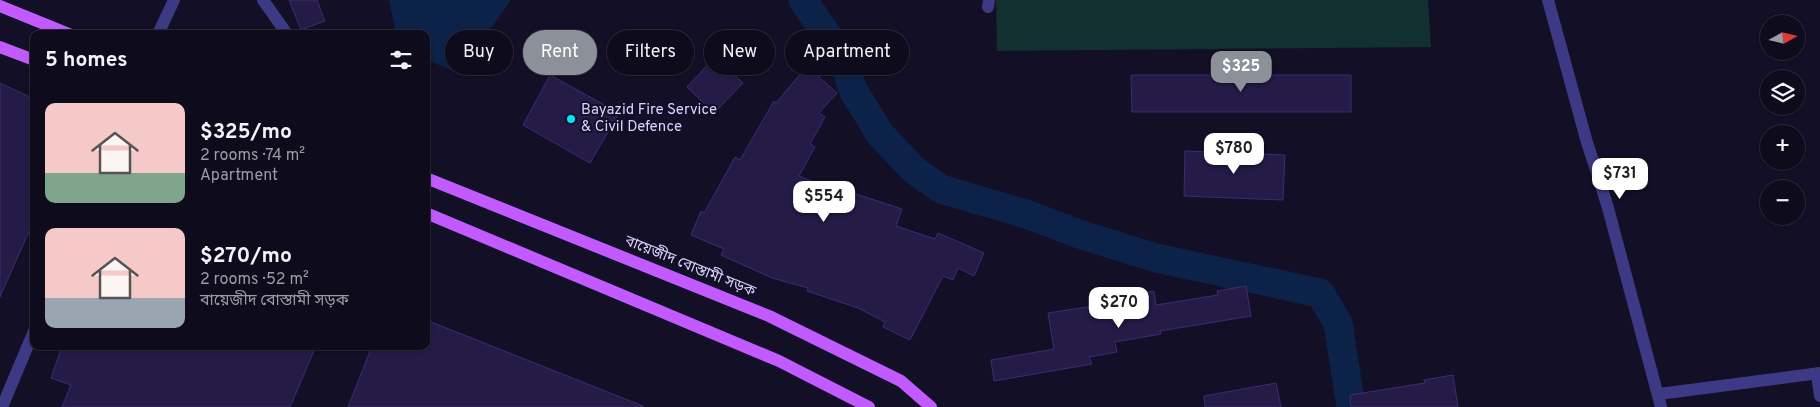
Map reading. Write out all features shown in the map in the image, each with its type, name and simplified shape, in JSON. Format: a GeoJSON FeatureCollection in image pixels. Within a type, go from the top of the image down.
{"type":"FeatureCollection","features":[{"type":"Feature","properties":{"kind":"main road"},"geometry":{"type":"LineString","coordinates":[[0,6],[59,30]]}},
{"type":"Feature","properties":{"kind":"main road"},"geometry":{"type":"LineString","coordinates":[[0,47],[30,58]]}},
{"type":"Feature","properties":{"kind":"main road","name":"বায়েজীদ বোস্তামী সড়ক"},"geometry":{"type":"LineString","coordinates":[[430,180],[769,316],[901,381],[931,407]]}},
{"type":"Feature","properties":{"kind":"main road"},"geometry":{"type":"LineString","coordinates":[[430,215],[779,361],[869,407]]}},
{"type":"Feature","properties":{"kind":"street"},"geometry":{"type":"LineString","coordinates":[[160,30],[174,0]]}},
{"type":"Feature","properties":{"kind":"street"},"geometry":{"type":"LineString","coordinates":[[263,0],[284,30]]}},
{"type":"Feature","properties":{"kind":"street"},"geometry":{"type":"LineString","coordinates":[[1548,0],[1586,139],[1608,208],[1661,407]]}},
{"type":"Feature","properties":{"kind":"street"},"geometry":{"type":"LineString","coordinates":[[2,407],[30,340]]}},
{"type":"Feature","properties":{"kind":"street"},"geometry":{"type":"LineString","coordinates":[[1659,394],[1818,374],[1820,396]]}},
{"type":"Feature","properties":{"kind":"green space"},"geometry":{"type":"Polygon","coordinates":[[[996,0],[1428,0],[1431,47],[997,51],[996,0]]]}},
{"type":"Feature","properties":{"kind":"water"},"geometry":{"type":"Polygon","coordinates":[[[389,0],[511,0],[490,30],[445,30],[445,68],[430,61],[430,30],[395,30],[389,0]]]}},
{"type":"Feature","properties":{"kind":"building"},"geometry":{"type":"Polygon","coordinates":[[[289,0],[317,0],[325,21],[301,30],[289,0]]]}},
{"type":"Feature","properties":{"kind":"building"},"geometry":{"type":"Polygon","coordinates":[[[704,69],[704,75],[734,75],[743,83],[714,113],[687,87],[704,69]]]}},
{"type":"Feature","properties":{"kind":"building","name":"Bayazid Fire Service & Civil Defence"},"geometry":{"type":"Polygon","coordinates":[[[550,75],[619,113],[590,163],[523,125],[550,75]]]}},
{"type":"Feature","properties":{"kind":"building"},"geometry":{"type":"Polygon","coordinates":[[[799,75],[817,75],[837,93],[819,113],[825,117],[810,144],[815,147],[799,176],[840,193],[841,189],[902,209],[896,226],[935,239],[938,233],[984,253],[974,276],[958,268],[953,280],[943,276],[910,340],[883,327],[885,322],[858,308],[807,291],[808,288],[772,278],[721,255],[724,249],[691,235],[701,211],[704,213],[735,157],[740,160],[774,101],[776,103],[799,75]]]}},
{"type":"Feature","properties":{"kind":"building"},"geometry":{"type":"Polygon","coordinates":[[[1131,75],[1351,75],[1351,112],[1132,112],[1131,75]]]}},
{"type":"Feature","properties":{"kind":"building"},"geometry":{"type":"Polygon","coordinates":[[[0,83],[30,97],[30,229],[0,297],[0,83]]]}},
{"type":"Feature","properties":{"kind":"building"},"geometry":{"type":"Polygon","coordinates":[[[1185,151],[1285,155],[1283,200],[1184,196],[1185,151]]]}},
{"type":"Feature","properties":{"kind":"building"},"geometry":{"type":"Polygon","coordinates":[[[1246,286],[1251,316],[1160,331],[1161,334],[1115,342],[1117,352],[1089,357],[1092,364],[994,381],[991,360],[1054,349],[1048,313],[1113,303],[1112,298],[1154,291],[1156,305],[1218,295],[1217,291],[1246,286]]]}},
{"type":"Feature","properties":{"kind":"building"},"geometry":{"type":"Polygon","coordinates":[[[430,322],[643,406],[643,407],[348,407],[370,350],[430,350],[430,322]]]}},
{"type":"Feature","properties":{"kind":"building"},"geometry":{"type":"Polygon","coordinates":[[[61,350],[314,350],[290,407],[62,407],[71,385],[51,378],[61,350]]]}},
{"type":"Feature","properties":{"kind":"building"},"geometry":{"type":"Polygon","coordinates":[[[1453,375],[1458,407],[1351,407],[1350,395],[1425,383],[1424,380],[1453,375]]]}},
{"type":"Feature","properties":{"kind":"building"},"geometry":{"type":"Polygon","coordinates":[[[1276,383],[1281,407],[1205,407],[1204,396],[1276,383]]]}},
{"type":"Feature","properties":{"kind":"waterway"},"geometry":{"type":"LineString","coordinates":[[803,0],[842,57],[853,90],[880,134],[913,169],[941,189],[1029,215],[1079,234],[1156,258],[1320,293],[1338,323],[1351,407]]}},
{"type":"Feature","properties":{"kind":"place","name":"Bayazid Fire Service & Civil Defence"},"geometry":{"type":"Point","coordinates":[571,119]}}]}
